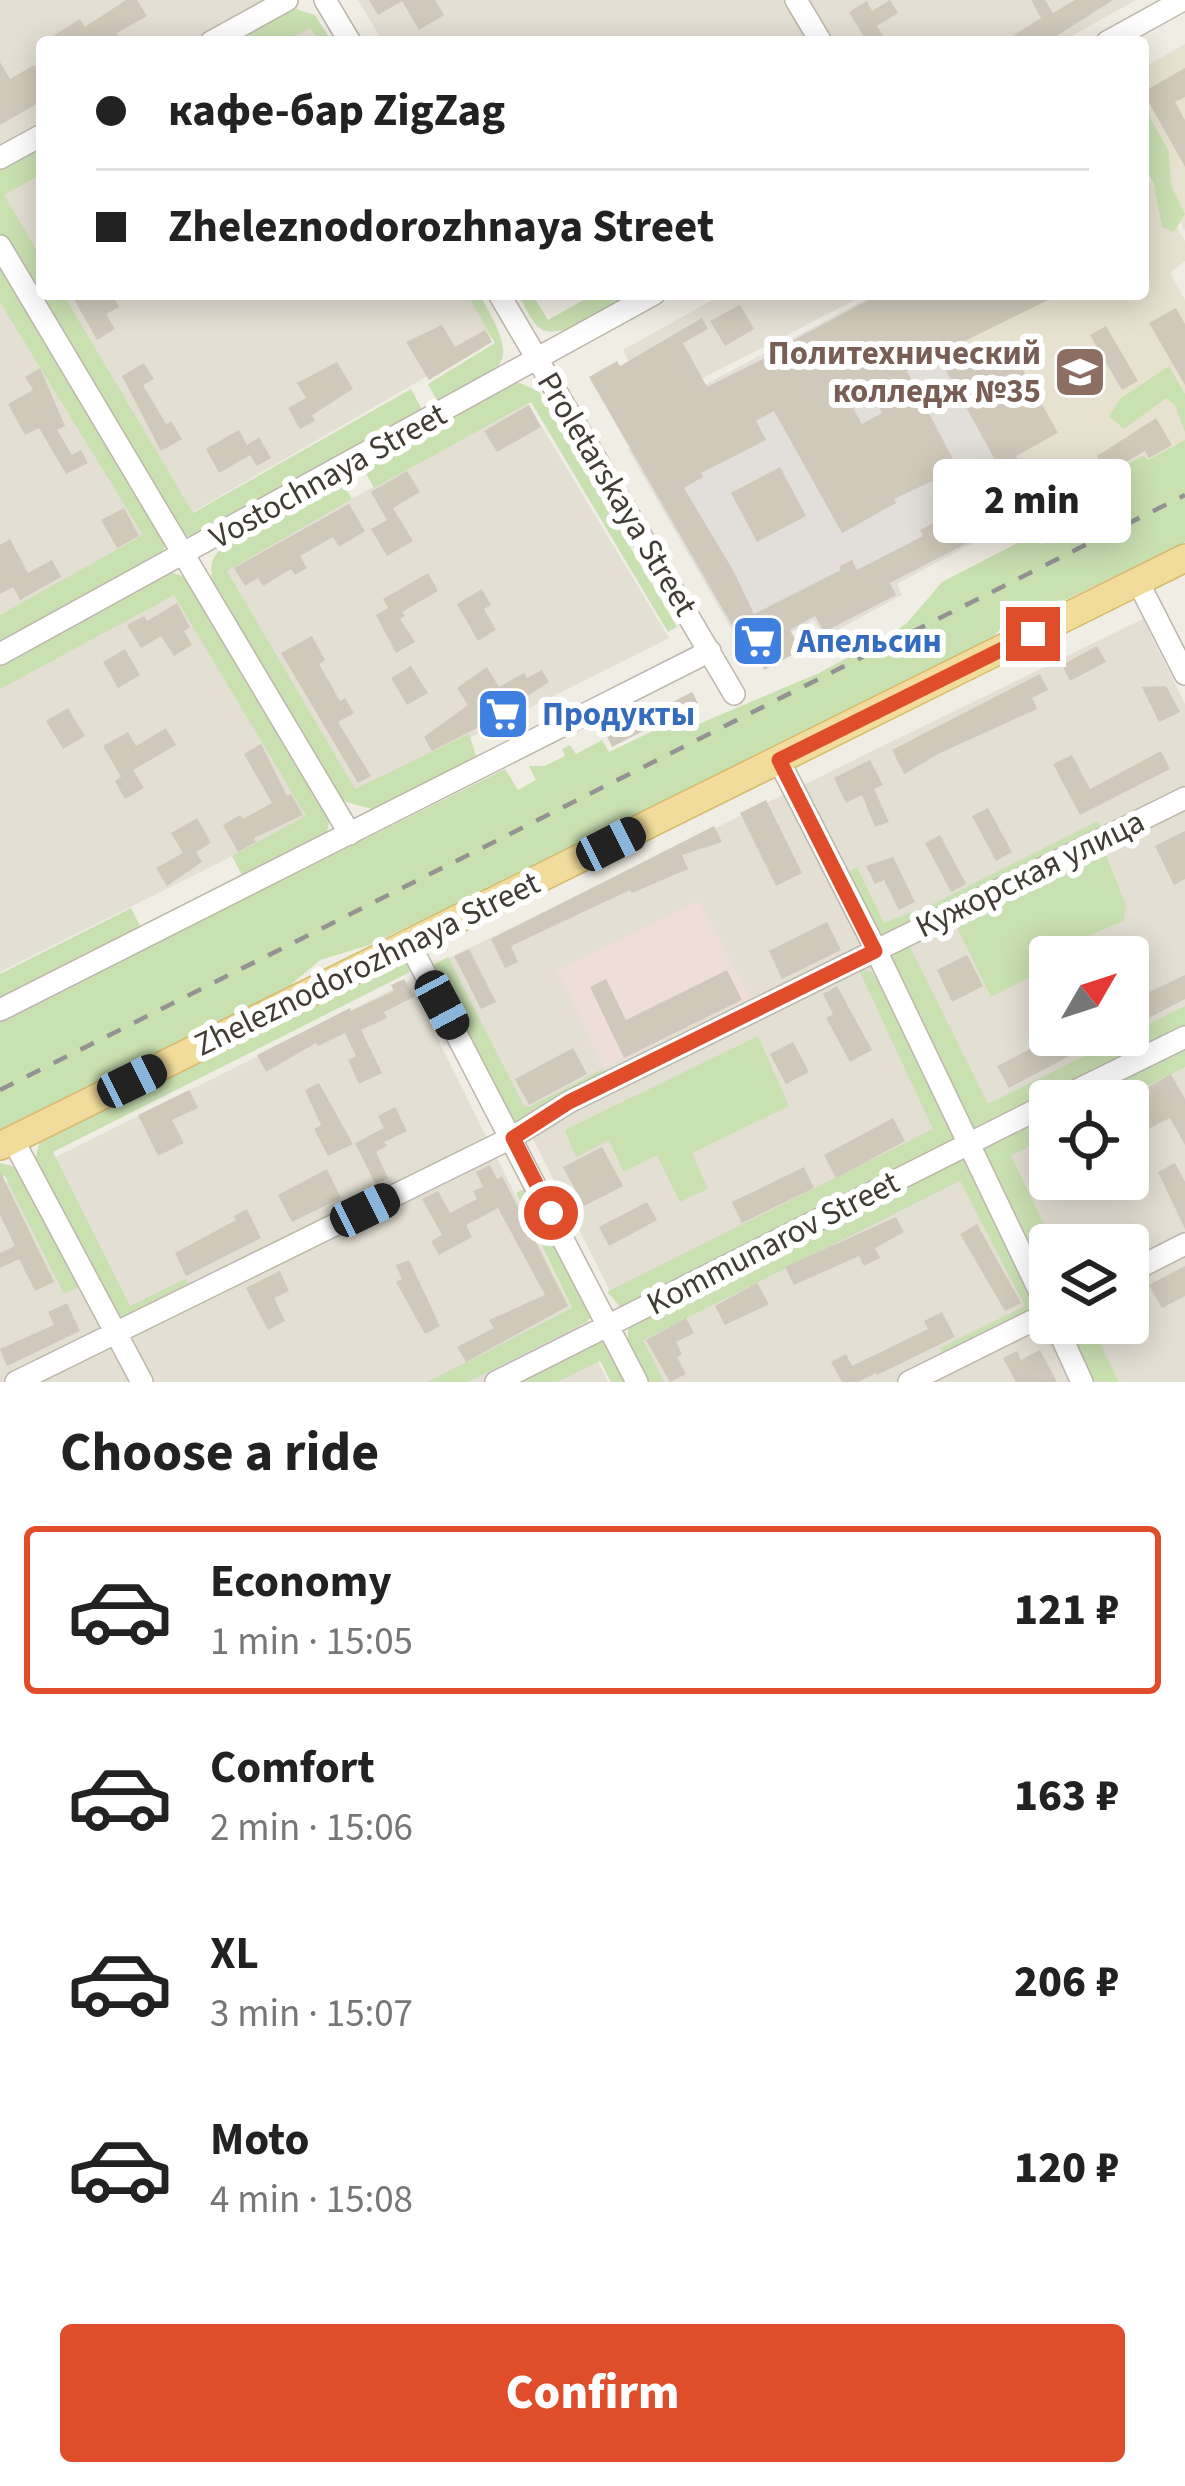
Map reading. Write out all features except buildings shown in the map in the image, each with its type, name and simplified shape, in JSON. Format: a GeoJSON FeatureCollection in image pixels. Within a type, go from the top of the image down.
{"type":"FeatureCollection","features":[{"type":"Feature","properties":{"kind":"main road","name":"Zheleznodorozhnaya Street"},"geometry":{"type":"LineString","coordinates":[[6,1143],[1185,558]]}},
{"type":"Feature","properties":{"kind":"street"},"geometry":{"type":"LineString","coordinates":[[222,36],[287,0]]}},
{"type":"Feature","properties":{"kind":"street"},"geometry":{"type":"LineString","coordinates":[[326,0],[347,36]]}},
{"type":"Feature","properties":{"kind":"street"},"geometry":{"type":"LineString","coordinates":[[796,0],[817,36]]}},
{"type":"Feature","properties":{"kind":"street"},"geometry":{"type":"LineString","coordinates":[[1118,36],[1183,0]]}},
{"type":"Feature","properties":{"kind":"street"},"geometry":{"type":"LineString","coordinates":[[0,158],[36,138]]}},
{"type":"Feature","properties":{"kind":"street"},"geometry":{"type":"LineString","coordinates":[[0,246],[350,834]]}},
{"type":"Feature","properties":{"kind":"street","name":"Proletarskaya Street"},"geometry":{"type":"LineString","coordinates":[[503,300],[734,694]]}},
{"type":"Feature","properties":{"kind":"street","name":"Vostochnaya Street"},"geometry":{"type":"LineString","coordinates":[[0,654],[643,300]]}},
{"type":"Feature","properties":{"kind":"street"},"geometry":{"type":"LineString","coordinates":[[1138,582],[1185,674]]}},
{"type":"Feature","properties":{"kind":"street"},"geometry":{"type":"LineString","coordinates":[[0,1010],[710,651]]}},
{"type":"Feature","properties":{"kind":"street"},"geometry":{"type":"LineString","coordinates":[[779,760],[1029,1270]]}},
{"type":"Feature","properties":{"kind":"street","name":"Кужорская улица"},"geometry":{"type":"LineString","coordinates":[[16,1382],[513,1138],[569,1102],[1185,797]]}},
{"type":"Feature","properties":{"kind":"street"},"geometry":{"type":"LineString","coordinates":[[409,943],[637,1382]]}},
{"type":"Feature","properties":{"kind":"street","name":"Kommunarov Street"},"geometry":{"type":"LineString","coordinates":[[1097,1080],[1185,1037]]}},
{"type":"Feature","properties":{"kind":"street","name":"Kommunarov Street"},"geometry":{"type":"LineString","coordinates":[[496,1382],[1029,1113]]}},
{"type":"Feature","properties":{"kind":"street"},"geometry":{"type":"LineString","coordinates":[[6,1143],[118,1331],[142,1382]]}},
{"type":"Feature","properties":{"kind":"street"},"geometry":{"type":"LineString","coordinates":[[1149,1262],[1185,1244]]}},
{"type":"Feature","properties":{"kind":"street"},"geometry":{"type":"LineString","coordinates":[[909,1382],[1029,1322]]}},
{"type":"Feature","properties":{"kind":"street"},"geometry":{"type":"LineString","coordinates":[[1064,1344],[1082,1382]]}},
{"type":"Feature","properties":{"kind":"shaded area"},"geometry":{"type":"Polygon","coordinates":[[[0,0],[293,0],[314,36],[36,36],[36,300],[471,300],[493,338],[0,624],[0,0]]]}},
{"type":"Feature","properties":{"kind":"shaded area"},"geometry":{"type":"Polygon","coordinates":[[[358,0],[1136,0],[1072,36],[379,36],[358,0]]]}},
{"type":"Feature","properties":{"kind":"shaded area"},"geometry":{"type":"Polygon","coordinates":[[[1185,44],[1185,230],[1149,165],[1149,65],[1185,44]]]}},
{"type":"Feature","properties":{"kind":"shaded area","name":"Политехнический колледж №35"},"geometry":{"type":"Polygon","coordinates":[[[1149,178],[1185,241],[1185,261],[1170,273],[1185,300],[1185,443],[1146,463],[1046,500],[936,300],[1149,300],[1149,178]]]}},
{"type":"Feature","properties":{"kind":"shaded area"},"geometry":{"type":"Polygon","coordinates":[[[712,300],[855,300],[650,405],[623,350],[712,300]]]}},
{"type":"Feature","properties":{"kind":"shaded area"},"geometry":{"type":"Polygon","coordinates":[[[865,300],[938,300],[1054,516],[1031,528],[1023,516],[897,584],[902,595],[824,637],[814,620],[747,656],[628,449],[660,432],[650,414],[865,300]]]}},
{"type":"Feature","properties":{"kind":"shaded area"},"geometry":{"type":"Polygon","coordinates":[[[528,404],[669,638],[0,972],[0,688],[528,404]]]}},
{"type":"Feature","properties":{"kind":"shaded area"},"geometry":{"type":"Polygon","coordinates":[[[1143,619],[1185,704],[1185,1382],[656,1382],[443,961],[1143,619]]]}},
{"type":"Feature","properties":{"kind":"shaded area"},"geometry":{"type":"Polygon","coordinates":[[[699,901],[750,997],[604,1068],[557,970],[699,901]]]}},
{"type":"Feature","properties":{"kind":"shaded area"},"geometry":{"type":"Polygon","coordinates":[[[409,981],[608,1382],[0,1382],[0,1185],[409,981]]]}},
{"type":"Feature","properties":{"kind":"green space"},"geometry":{"type":"Polygon","coordinates":[[[292,8],[315,15],[328,36],[315,36],[310,28],[296,36],[238,36],[292,8]]]}},
{"type":"Feature","properties":{"kind":"green space"},"geometry":{"type":"Polygon","coordinates":[[[1149,116],[1169,152],[1171,185],[1185,214],[1174,232],[1162,227],[1149,175],[1149,116]]]}},
{"type":"Feature","properties":{"kind":"green space"},"geometry":{"type":"Polygon","coordinates":[[[36,145],[36,177],[4,195],[36,249],[36,297],[0,238],[0,165],[36,145]]]}},
{"type":"Feature","properties":{"kind":"green space"},"geometry":{"type":"Polygon","coordinates":[[[0,258],[165,537],[166,546],[158,557],[0,643],[0,615],[143,535],[0,302],[0,258]]]}},
{"type":"Feature","properties":{"kind":"green space"},"geometry":{"type":"Polygon","coordinates":[[[38,300],[67,300],[193,513],[411,389],[425,415],[203,534],[179,533],[38,300]]]}},
{"type":"Feature","properties":{"kind":"green space"},"geometry":{"type":"Polygon","coordinates":[[[470,300],[482,300],[493,319],[501,337],[501,362],[439,404],[428,384],[495,343],[470,300]]]}},
{"type":"Feature","properties":{"kind":"green space"},"geometry":{"type":"Polygon","coordinates":[[[521,300],[536,300],[548,320],[583,300],[622,300],[561,330],[550,332],[535,323],[521,300]]]}},
{"type":"Feature","properties":{"kind":"green space"},"geometry":{"type":"Polygon","coordinates":[[[1169,366],[1185,394],[1185,432],[1175,405],[1166,398],[1124,429],[1109,416],[1120,399],[1169,366]]]}},
{"type":"Feature","properties":{"kind":"green space"},"geometry":{"type":"Polygon","coordinates":[[[520,383],[539,392],[677,627],[668,632],[531,402],[374,488],[363,468],[510,384],[520,383]]]}},
{"type":"Feature","properties":{"kind":"green space"},"geometry":{"type":"Polygon","coordinates":[[[1185,440],[1185,542],[1065,600],[1022,604],[994,636],[565,852],[369,945],[320,960],[287,988],[0,1133],[0,1022],[505,769],[518,790],[536,780],[529,766],[545,766],[565,756],[562,749],[570,745],[576,754],[602,740],[609,752],[682,717],[687,729],[819,673],[907,623],[942,582],[1033,535],[1041,544],[1060,533],[1047,498],[1143,456],[1148,460],[1185,440]]]}},
{"type":"Feature","properties":{"kind":"green space"},"geometry":{"type":"Polygon","coordinates":[[[339,478],[352,499],[227,571],[355,789],[469,734],[477,759],[372,809],[346,802],[338,793],[220,599],[212,573],[221,549],[339,478]]]}},
{"type":"Feature","properties":{"kind":"green space"},"geometry":{"type":"Polygon","coordinates":[[[171,572],[186,578],[330,818],[326,837],[245,881],[232,856],[306,816],[174,595],[0,689],[0,664],[171,572]]]}},
{"type":"Feature","properties":{"kind":"green space"},"geometry":{"type":"Polygon","coordinates":[[[1098,821],[1102,829],[897,936],[877,937],[848,872],[857,867],[884,923],[935,903],[1098,821]]]}},
{"type":"Feature","properties":{"kind":"green space"},"geometry":{"type":"Polygon","coordinates":[[[1102,846],[1126,905],[1124,921],[1088,936],[1029,936],[1029,978],[991,997],[954,921],[1102,846]]]}},
{"type":"Feature","properties":{"kind":"green space"},"geometry":{"type":"Polygon","coordinates":[[[131,908],[141,928],[0,1002],[0,974],[131,908]]]}},
{"type":"Feature","properties":{"kind":"green space"},"geometry":{"type":"Polygon","coordinates":[[[908,943],[988,1104],[1029,1084],[1029,1107],[983,1130],[968,1127],[893,970],[892,957],[908,943]]]}},
{"type":"Feature","properties":{"kind":"green space"},"geometry":{"type":"Polygon","coordinates":[[[448,957],[524,1106],[603,1069],[604,1076],[522,1125],[511,1119],[431,966],[448,957]]]}},
{"type":"Feature","properties":{"kind":"green space"},"geometry":{"type":"Polygon","coordinates":[[[402,960],[416,969],[53,1152],[130,1306],[185,1279],[190,1288],[120,1319],[35,1161],[40,1139],[402,960]]]}},
{"type":"Feature","properties":{"kind":"green space"},"geometry":{"type":"Polygon","coordinates":[[[858,968],[872,972],[956,1131],[955,1139],[620,1306],[607,1292],[933,1129],[858,968]]]}},
{"type":"Feature","properties":{"kind":"green space"},"geometry":{"type":"Polygon","coordinates":[[[1185,1006],[1185,1029],[1149,1047],[1149,1024],[1185,1006]]]}},
{"type":"Feature","properties":{"kind":"green space"},"geometry":{"type":"Polygon","coordinates":[[[758,1036],[789,1106],[692,1153],[708,1189],[680,1202],[657,1155],[623,1172],[609,1140],[576,1157],[565,1130],[758,1036]]]}},
{"type":"Feature","properties":{"kind":"green space"},"geometry":{"type":"Polygon","coordinates":[[[1185,1042],[1185,1067],[1149,1085],[1149,1080],[1109,1080],[1185,1042]]]}},
{"type":"Feature","properties":{"kind":"green space"},"geometry":{"type":"Polygon","coordinates":[[[1084,1056],[1131,1056],[1083,1080],[1036,1080],[1084,1056]]]}},
{"type":"Feature","properties":{"kind":"green space"},"geometry":{"type":"Polygon","coordinates":[[[1029,1122],[1029,1146],[1011,1156],[1044,1224],[1029,1224],[1029,1250],[982,1148],[1029,1122]]]}},
{"type":"Feature","properties":{"kind":"green space"},"geometry":{"type":"Polygon","coordinates":[[[965,1154],[1029,1290],[1029,1314],[945,1357],[940,1348],[1025,1306],[960,1181],[643,1340],[664,1382],[649,1382],[628,1340],[628,1327],[965,1154]]]}},
{"type":"Feature","properties":{"kind":"green space"},"geometry":{"type":"Polygon","coordinates":[[[0,1163],[26,1177],[81,1286],[64,1294],[5,1176],[0,1178],[0,1163]]]}},
{"type":"Feature","properties":{"kind":"green space"},"geometry":{"type":"Polygon","coordinates":[[[530,1186],[591,1316],[468,1382],[427,1382],[572,1308],[516,1193],[530,1186]]]}},
{"type":"Feature","properties":{"kind":"green space"},"geometry":{"type":"Polygon","coordinates":[[[604,1339],[633,1382],[611,1382],[600,1361],[557,1382],[516,1382],[604,1339]]]}},
{"type":"Feature","properties":{"kind":"green space"},"geometry":{"type":"Polygon","coordinates":[[[1073,1344],[1100,1344],[1119,1382],[1090,1382],[1073,1344]]]}},
{"type":"Feature","properties":{"kind":"railway"},"geometry":{"type":"LineString","coordinates":[[0,1090],[1185,495]]}},
{"type":"Feature","properties":{"kind":"place","name":"Политехнический колледж №35"},"geometry":{"type":"Point","coordinates":[1080,372]}},
{"type":"Feature","properties":{"kind":"place","name":"Апельсин"},"geometry":{"type":"Point","coordinates":[758,641]}},
{"type":"Feature","properties":{"kind":"place","name":"Продукты"},"geometry":{"type":"Point","coordinates":[503,714]}},
{"type":"Feature","properties":{"kind":"route"},"geometry":{"type":"LineString","coordinates":[[551,1213],[513,1138],[569,1102],[875,951],[779,760],[1033,634]]}}]}
